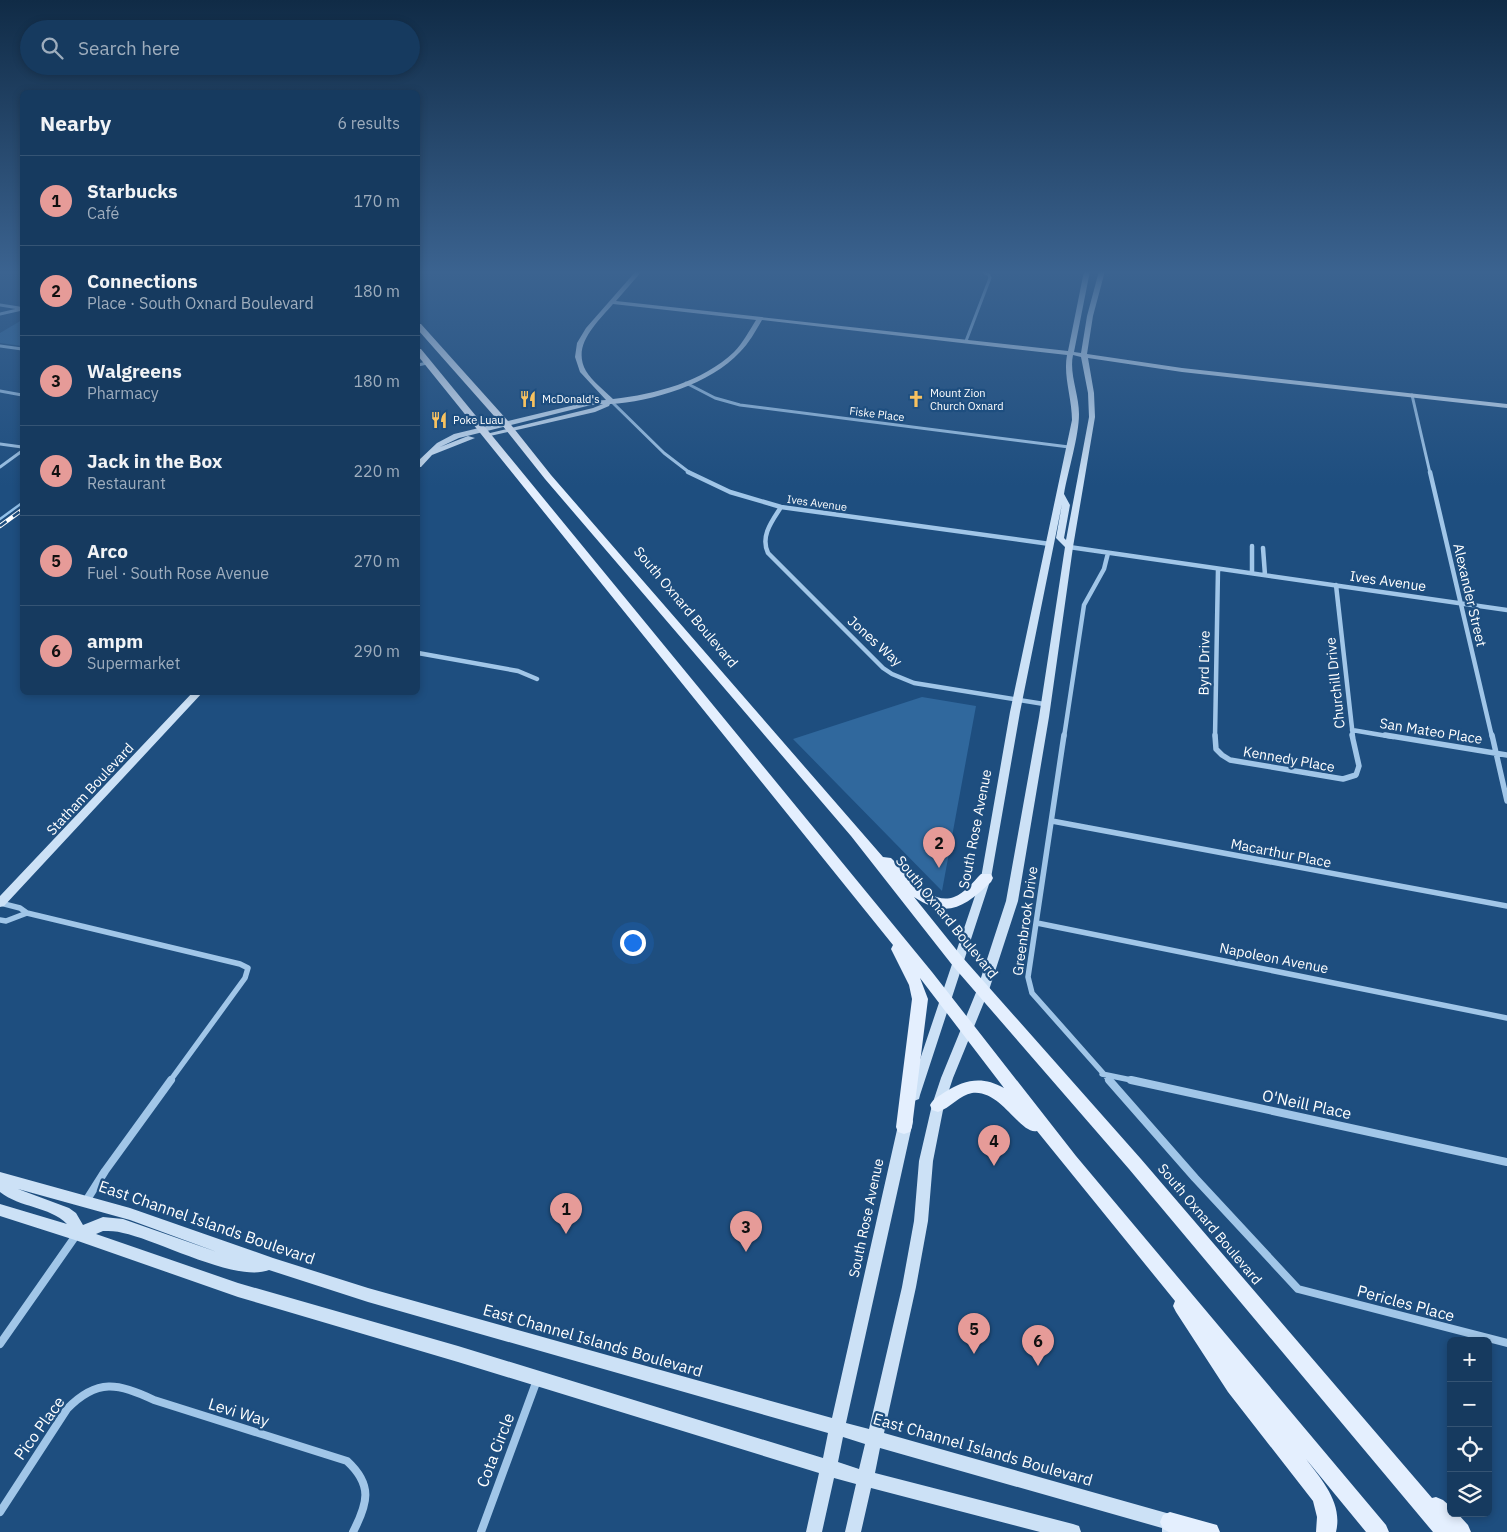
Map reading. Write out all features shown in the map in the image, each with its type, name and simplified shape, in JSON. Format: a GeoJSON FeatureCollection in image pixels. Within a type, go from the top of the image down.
{"type":"FeatureCollection","features":[{"type":"Feature","properties":{"kind":"main road","name":"South Oxnard Boulevard"},"geometry":{"type":"LineString","coordinates":[[433,342],[508,427],[548,477],[856,833],[958,962],[1135,1164],[1448,1532]]}},
{"type":"Feature","properties":{"kind":"main road"},"geometry":{"type":"LineString","coordinates":[[580,342],[578,357],[587,377],[612,402]]}},
{"type":"Feature","properties":{"kind":"main road"},"geometry":{"type":"LineString","coordinates":[[421,458],[483,432],[596,410],[612,402],[686,383],[715,370],[735,354],[743,342]]}},
{"type":"Feature","properties":{"kind":"main road"},"geometry":{"type":"LineString","coordinates":[[978,342],[1084,355],[1182,370],[1507,406]]}},
{"type":"Feature","properties":{"kind":"main road","name":"South Rose Avenue"},"geometry":{"type":"LineString","coordinates":[[814,1532],[904,1127],[924,1060],[986,878],[996,808],[1076,408],[1069,374],[1073,342]]}},
{"type":"Feature","properties":{"kind":"main road"},"geometry":{"type":"LineString","coordinates":[[853,1532],[909,1288],[920,1221],[926,1161],[938,1105],[983,990],[1012,901],[1093,411],[1084,355],[1086,342]]}},
{"type":"Feature","properties":{"kind":"main road"},"geometry":{"type":"LineString","coordinates":[[420,354],[946,1000],[1070,1161],[1379,1532]]}},
{"type":"Feature","properties":{"kind":"main road"},"geometry":{"type":"LineString","coordinates":[[1059,493],[1066,505],[1060,538],[1069,547]]}},
{"type":"Feature","properties":{"kind":"main road","name":"Statham Boulevard"},"geometry":{"type":"LineString","coordinates":[[0,903],[196,695]]}},
{"type":"Feature","properties":{"kind":"main road"},"geometry":{"type":"LineString","coordinates":[[856,833],[926,898],[939,904],[948,904],[959,900],[986,878]]}},
{"type":"Feature","properties":{"kind":"main road"},"geometry":{"type":"LineString","coordinates":[[888,929],[916,985],[920,998],[904,1127]]}},
{"type":"Feature","properties":{"kind":"main road"},"geometry":{"type":"LineString","coordinates":[[938,1105],[962,1090],[972,1087],[990,1088],[1011,1102],[1070,1161]]}},
{"type":"Feature","properties":{"kind":"main road","name":"East Channel Islands Boulevard"},"geometry":{"type":"LineString","coordinates":[[0,1178],[130,1214],[273,1265],[376,1298],[838,1427],[1170,1527]]}},
{"type":"Feature","properties":{"kind":"main road"},"geometry":{"type":"LineString","coordinates":[[0,1184],[17,1196],[67,1214],[76,1223],[78,1234]]}},
{"type":"Feature","properties":{"kind":"main road"},"geometry":{"type":"LineString","coordinates":[[0,1210],[78,1234],[238,1290],[538,1378],[829,1468],[1073,1532]]}},
{"type":"Feature","properties":{"kind":"main road"},"geometry":{"type":"LineString","coordinates":[[78,1234],[103,1224],[123,1226],[210,1257],[244,1265],[273,1265]]}},
{"type":"Feature","properties":{"kind":"main road"},"geometry":{"type":"LineString","coordinates":[[1146,1252],[1235,1385],[1320,1494],[1329,1518],[1326,1532]]}},
{"type":"Feature","properties":{"kind":"main road"},"geometry":{"type":"LineString","coordinates":[[1371,1442],[1461,1532]]}},
{"type":"Feature","properties":{"kind":"main road"},"geometry":{"type":"LineString","coordinates":[[999,1514],[1047,1532]]}},
{"type":"Feature","properties":{"kind":"main road"},"geometry":{"type":"LineString","coordinates":[[1170,1527],[1210,1532]]}},
{"type":"Feature","properties":{"kind":"street"},"geometry":{"type":"LineString","coordinates":[[0,346],[20,349]]}},
{"type":"Feature","properties":{"kind":"street"},"geometry":{"type":"LineString","coordinates":[[420,365],[427,363]]}},
{"type":"Feature","properties":{"kind":"street","name":"Fiske Place"},"geometry":{"type":"LineString","coordinates":[[686,383],[715,398],[740,406],[1069,448]]}},
{"type":"Feature","properties":{"kind":"street"},"geometry":{"type":"LineString","coordinates":[[0,392],[20,395]]}},
{"type":"Feature","properties":{"kind":"street","name":"Alexander Street"},"geometry":{"type":"LineString","coordinates":[[1412,396],[1507,801]]}},
{"type":"Feature","properties":{"kind":"street","name":"Ives Avenue"},"geometry":{"type":"LineString","coordinates":[[612,402],[683,469],[728,492],[781,507],[1050,544]]}},
{"type":"Feature","properties":{"kind":"street"},"geometry":{"type":"LineString","coordinates":[[0,444],[20,448]]}},
{"type":"Feature","properties":{"kind":"street"},"geometry":{"type":"LineString","coordinates":[[0,467],[20,452]]}},
{"type":"Feature","properties":{"kind":"street","name":"Jones Way"},"geometry":{"type":"LineString","coordinates":[[781,507],[764,538],[763,543],[768,554],[883,668],[914,683],[1044,704]]}},
{"type":"Feature","properties":{"kind":"street"},"geometry":{"type":"LineString","coordinates":[[1252,546],[1252,573]]}},
{"type":"Feature","properties":{"kind":"street","name":"Ives Avenue"},"geometry":{"type":"LineString","coordinates":[[1069,547],[1507,610]]}},
{"type":"Feature","properties":{"kind":"street"},"geometry":{"type":"LineString","coordinates":[[1263,548],[1265,575]]}},
{"type":"Feature","properties":{"kind":"street","name":"Greenbrook Drive"},"geometry":{"type":"LineString","coordinates":[[1108,553],[1104,573],[1092,589],[1084,605],[1028,977],[1032,993],[1298,1289]]}},
{"type":"Feature","properties":{"kind":"street","name":"Byrd Drive"},"geometry":{"type":"LineString","coordinates":[[1218,569],[1215,735],[1213,744],[1221,756]]}},
{"type":"Feature","properties":{"kind":"street","name":"Churchill Drive"},"geometry":{"type":"LineString","coordinates":[[1336,585],[1352,730],[1359,766],[1359,772],[1354,777]]}},
{"type":"Feature","properties":{"kind":"street"},"geometry":{"type":"LineString","coordinates":[[420,653],[518,671],[537,679]]}},
{"type":"Feature","properties":{"kind":"street","name":"San Mateo Place"},"geometry":{"type":"LineString","coordinates":[[1352,730],[1507,755]]}},
{"type":"Feature","properties":{"kind":"street","name":"Kennedy Place"},"geometry":{"type":"LineString","coordinates":[[1221,756],[1235,761],[1335,778],[1350,779],[1354,777]]}},
{"type":"Feature","properties":{"kind":"street","name":"Macarthur Place"},"geometry":{"type":"LineString","coordinates":[[1052,821],[1507,906]]}},
{"type":"Feature","properties":{"kind":"street"},"geometry":{"type":"LineString","coordinates":[[0,903],[20,908],[27,913],[240,964],[248,968],[246,978],[105,1171],[86,1202]]}},
{"type":"Feature","properties":{"kind":"street"},"geometry":{"type":"LineString","coordinates":[[0,920],[6,920],[27,913]]}},
{"type":"Feature","properties":{"kind":"street","name":"Napoleon Avenue"},"geometry":{"type":"LineString","coordinates":[[1037,923],[1507,1018]]}},
{"type":"Feature","properties":{"kind":"street","name":"O'Neill Place"},"geometry":{"type":"LineString","coordinates":[[1102,1073],[1507,1162]]}},
{"type":"Feature","properties":{"kind":"street"},"geometry":{"type":"LineString","coordinates":[[0,1344],[78,1234]]}},
{"type":"Feature","properties":{"kind":"street","name":"Pericles Place"},"geometry":{"type":"LineString","coordinates":[[1298,1289],[1507,1343]]}},
{"type":"Feature","properties":{"kind":"street","name":"Cota Circle"},"geometry":{"type":"LineString","coordinates":[[481,1532],[538,1378]]}},
{"type":"Feature","properties":{"kind":"street","name":"Levi Way"},"geometry":{"type":"LineString","coordinates":[[90,1392],[104,1387],[119,1386],[133,1389],[154,1400],[347,1461],[358,1470],[367,1488],[365,1504],[353,1532]]}},
{"type":"Feature","properties":{"kind":"street","name":"Pico Place"},"geometry":{"type":"LineString","coordinates":[[0,1512],[56,1424],[79,1398],[90,1392]]}},
{"type":"Feature","properties":{"kind":"shaded area"},"geometry":{"type":"Polygon","coordinates":[[[20,342],[20,346],[0,343],[20,342]]]}},
{"type":"Feature","properties":{"kind":"shaded area"},"geometry":{"type":"Polygon","coordinates":[[[922,697],[976,706],[942,891],[793,739],[922,697]]]}},
{"type":"Feature","properties":{"kind":"waterway"},"geometry":{"type":"LineString","coordinates":[[0,519],[20,504]]}},
{"type":"Feature","properties":{"kind":"railway"},"geometry":{"type":"LineString","coordinates":[[0,526],[20,511]]}},
{"type":"Feature","properties":{"kind":"place","name":"McDonald's"},"geometry":{"type":"Point","coordinates":[528,399]}},
{"type":"Feature","properties":{"kind":"place","name":"Mount Zion Church Oxnard"},"geometry":{"type":"Point","coordinates":[916,399]}},
{"type":"Feature","properties":{"kind":"place","name":"Poke Luau"},"geometry":{"type":"Point","coordinates":[439,420]}},
{"type":"Feature","properties":{"kind":"place","name":"Connections"},"geometry":{"type":"Point","coordinates":[939,868]}},
{"type":"Feature","properties":{"kind":"place","name":"Jack in the Box"},"geometry":{"type":"Point","coordinates":[994,1166]}},
{"type":"Feature","properties":{"kind":"place","name":"Starbucks"},"geometry":{"type":"Point","coordinates":[566,1234]}},
{"type":"Feature","properties":{"kind":"place","name":"Walgreens"},"geometry":{"type":"Point","coordinates":[746,1252]}},
{"type":"Feature","properties":{"kind":"place","name":"Arco"},"geometry":{"type":"Point","coordinates":[974,1354]}},
{"type":"Feature","properties":{"kind":"place","name":"ampm"},"geometry":{"type":"Point","coordinates":[1038,1366]}}]}
